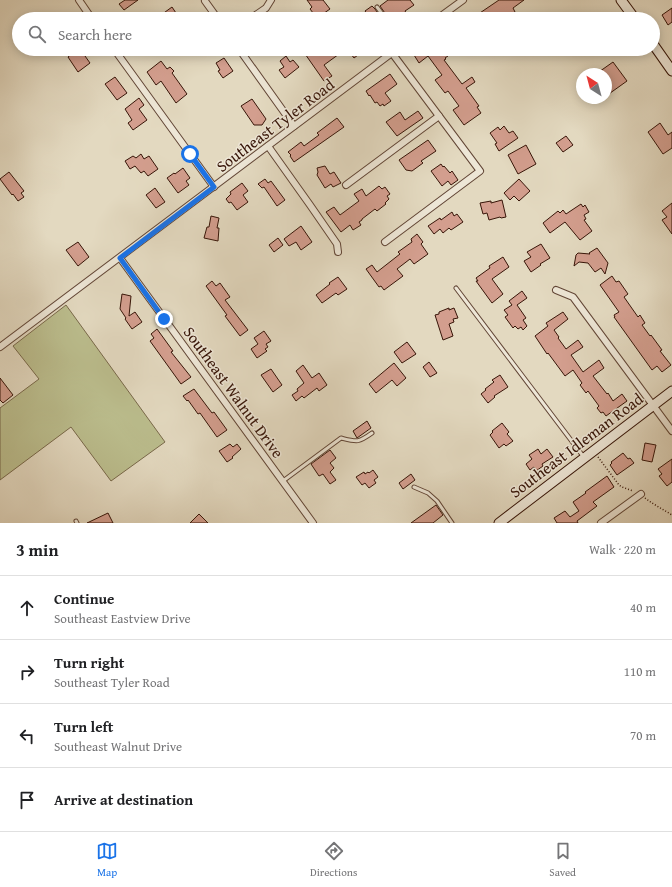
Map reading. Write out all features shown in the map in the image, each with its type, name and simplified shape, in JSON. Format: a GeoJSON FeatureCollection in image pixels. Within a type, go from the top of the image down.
{"type":"FeatureCollection","features":[{"type":"Feature","properties":{"kind":"main road"},"geometry":{"type":"LineString","coordinates":[[621,0],[630,12]]}},
{"type":"Feature","properties":{"kind":"main road"},"geometry":{"type":"LineString","coordinates":[[660,54],[672,71]]}},
{"type":"Feature","properties":{"kind":"main road","name":"Southeast Idleman Road"},"geometry":{"type":"LineString","coordinates":[[499,523],[672,391]]}},
{"type":"Feature","properties":{"kind":"street"},"geometry":{"type":"LineString","coordinates":[[79,0],[87,12]]}},
{"type":"Feature","properties":{"kind":"street"},"geometry":{"type":"LineString","coordinates":[[260,12],[266,8],[271,0]]}},
{"type":"Feature","properties":{"kind":"street"},"geometry":{"type":"LineString","coordinates":[[447,12],[463,0]]}},
{"type":"Feature","properties":{"kind":"street"},"geometry":{"type":"LineString","coordinates":[[205,1],[213,12]]}},
{"type":"Feature","properties":{"kind":"street"},"geometry":{"type":"LineString","coordinates":[[119,56],[214,187]]}},
{"type":"Feature","properties":{"kind":"street"},"geometry":{"type":"LineString","coordinates":[[244,56],[294,126]]}},
{"type":"Feature","properties":{"kind":"street","name":"Southeast Tyler Road"},"geometry":{"type":"LineString","coordinates":[[0,347],[387,56]]}},
{"type":"Feature","properties":{"kind":"street"},"geometry":{"type":"LineString","coordinates":[[385,242],[480,172],[397,56]]}},
{"type":"Feature","properties":{"kind":"street"},"geometry":{"type":"LineString","coordinates":[[346,185],[439,116]]}},
{"type":"Feature","properties":{"kind":"street"},"geometry":{"type":"LineString","coordinates":[[268,146],[337,244],[338,252]]}},
{"type":"Feature","properties":{"kind":"street","name":"Southeast Walnut Drive"},"geometry":{"type":"LineString","coordinates":[[120,258],[313,523]]}},
{"type":"Feature","properties":{"kind":"street"},"geometry":{"type":"LineString","coordinates":[[556,290],[573,297],[672,431]]}},
{"type":"Feature","properties":{"kind":"street"},"geometry":{"type":"LineString","coordinates":[[601,523],[641,494]]}},
{"type":"Feature","properties":{"kind":"lane"},"geometry":{"type":"LineString","coordinates":[[377,7],[381,12]]}},
{"type":"Feature","properties":{"kind":"lane"},"geometry":{"type":"LineString","coordinates":[[456,288],[584,458]]}},
{"type":"Feature","properties":{"kind":"lane"},"geometry":{"type":"LineString","coordinates":[[283,481],[341,438],[355,441],[362,440],[372,433]]}},
{"type":"Feature","properties":{"kind":"lane"},"geometry":{"type":"LineString","coordinates":[[414,487],[428,493],[437,501],[452,523]]}},
{"type":"Feature","properties":{"kind":"path"},"geometry":{"type":"LineString","coordinates":[[593,451],[619,485],[641,494],[652,503],[672,515]]}},
{"type":"Feature","properties":{"kind":"green space"},"geometry":{"type":"Polygon","coordinates":[[[66,305],[165,442],[111,481],[71,427],[0,480],[0,408],[39,379],[13,346],[66,305]]]}},
{"type":"Feature","properties":{"kind":"building"},"geometry":{"type":"Polygon","coordinates":[[[125,0],[138,0],[124,10],[119,4],[125,0]]]}},
{"type":"Feature","properties":{"kind":"building"},"geometry":{"type":"Polygon","coordinates":[[[307,0],[323,0],[330,9],[326,12],[312,12],[310,9],[312,7],[307,0]]]}},
{"type":"Feature","properties":{"kind":"building"},"geometry":{"type":"Polygon","coordinates":[[[388,0],[410,0],[414,5],[406,12],[384,12],[380,6],[388,0]]]}},
{"type":"Feature","properties":{"kind":"building"},"geometry":{"type":"Polygon","coordinates":[[[499,0],[524,0],[513,8],[515,12],[481,12],[499,0]]]}},
{"type":"Feature","properties":{"kind":"building"},"geometry":{"type":"Polygon","coordinates":[[[372,6],[377,12],[366,12],[365,11],[372,6]]]}},
{"type":"Feature","properties":{"kind":"building"},"geometry":{"type":"Polygon","coordinates":[[[172,7],[175,12],[165,12],[172,7]]]}},
{"type":"Feature","properties":{"kind":"building"},"geometry":{"type":"Polygon","coordinates":[[[672,8],[672,22],[668,25],[662,15],[672,8]]]}},
{"type":"Feature","properties":{"kind":"building"},"geometry":{"type":"Polygon","coordinates":[[[85,56],[90,63],[78,72],[69,57],[85,56]]]}},
{"type":"Feature","properties":{"kind":"building"},"geometry":{"type":"Polygon","coordinates":[[[286,56],[290,62],[293,60],[299,67],[285,78],[279,70],[284,67],[280,61],[286,56]]]}},
{"type":"Feature","properties":{"kind":"building"},"geometry":{"type":"Polygon","coordinates":[[[306,56],[336,56],[324,65],[332,76],[324,81],[306,56]]]}},
{"type":"Feature","properties":{"kind":"building"},"geometry":{"type":"Polygon","coordinates":[[[415,56],[428,56],[419,63],[415,56]]]}},
{"type":"Feature","properties":{"kind":"building"},"geometry":{"type":"Polygon","coordinates":[[[428,56],[448,56],[444,60],[462,84],[472,77],[475,82],[466,88],[479,106],[477,107],[481,113],[464,125],[453,110],[459,106],[448,91],[445,93],[435,80],[442,75],[428,56]]]}},
{"type":"Feature","properties":{"kind":"building"},"geometry":{"type":"Polygon","coordinates":[[[224,58],[233,71],[223,78],[218,71],[220,70],[216,63],[224,58]]]}},
{"type":"Feature","properties":{"kind":"building"},"geometry":{"type":"Polygon","coordinates":[[[161,61],[167,69],[170,67],[174,71],[172,73],[187,94],[176,103],[161,81],[156,85],[147,72],[161,61]]]}},
{"type":"Feature","properties":{"kind":"building"},"geometry":{"type":"Polygon","coordinates":[[[613,62],[627,81],[612,92],[612,68],[604,68],[613,62]]]}},
{"type":"Feature","properties":{"kind":"building"},"geometry":{"type":"Polygon","coordinates":[[[390,74],[397,84],[385,93],[391,101],[384,106],[383,104],[380,106],[377,102],[375,103],[366,91],[390,74]]]}},
{"type":"Feature","properties":{"kind":"building"},"geometry":{"type":"Polygon","coordinates":[[[115,77],[127,93],[117,100],[105,84],[115,77]]]}},
{"type":"Feature","properties":{"kind":"building"},"geometry":{"type":"Polygon","coordinates":[[[139,98],[144,105],[139,109],[147,120],[133,130],[128,123],[132,120],[125,109],[139,98]]]}},
{"type":"Feature","properties":{"kind":"building"},"geometry":{"type":"Polygon","coordinates":[[[252,99],[266,119],[262,125],[254,125],[241,106],[252,99]]]}},
{"type":"Feature","properties":{"kind":"building"},"geometry":{"type":"Polygon","coordinates":[[[418,111],[423,118],[397,136],[386,122],[400,112],[405,120],[418,111]]]}},
{"type":"Feature","properties":{"kind":"building"},"geometry":{"type":"Polygon","coordinates":[[[337,118],[344,127],[294,162],[288,152],[301,142],[304,146],[319,135],[317,133],[337,118]]]}},
{"type":"Feature","properties":{"kind":"building"},"geometry":{"type":"Polygon","coordinates":[[[660,123],[668,135],[672,132],[672,148],[663,154],[648,132],[660,123]]]}},
{"type":"Feature","properties":{"kind":"building"},"geometry":{"type":"Polygon","coordinates":[[[504,126],[509,133],[513,131],[518,138],[499,151],[495,144],[497,143],[490,133],[498,127],[500,130],[504,126]]]}},
{"type":"Feature","properties":{"kind":"building"},"geometry":{"type":"Polygon","coordinates":[[[566,136],[573,145],[563,152],[556,143],[566,136]]]}},
{"type":"Feature","properties":{"kind":"building"},"geometry":{"type":"Polygon","coordinates":[[[428,140],[436,151],[421,161],[423,163],[412,171],[406,170],[399,160],[428,140]]]}},
{"type":"Feature","properties":{"kind":"building"},"geometry":{"type":"Polygon","coordinates":[[[526,145],[536,164],[518,174],[508,155],[526,145]]]}},
{"type":"Feature","properties":{"kind":"building"},"geometry":{"type":"Polygon","coordinates":[[[141,154],[144,159],[149,156],[158,169],[148,176],[144,171],[141,173],[135,166],[130,169],[125,161],[133,156],[136,158],[141,154]]]}},
{"type":"Feature","properties":{"kind":"building"},"geometry":{"type":"Polygon","coordinates":[[[441,164],[450,173],[452,171],[458,180],[451,185],[448,181],[442,186],[431,171],[441,164]]]}},
{"type":"Feature","properties":{"kind":"building"},"geometry":{"type":"Polygon","coordinates":[[[325,166],[330,174],[334,172],[341,183],[333,187],[331,184],[325,188],[317,175],[317,168],[325,166]]]}},
{"type":"Feature","properties":{"kind":"building"},"geometry":{"type":"Polygon","coordinates":[[[183,168],[190,178],[186,181],[189,185],[178,193],[167,178],[183,168]]]}},
{"type":"Feature","properties":{"kind":"building"},"geometry":{"type":"Polygon","coordinates":[[[9,172],[24,191],[21,193],[24,197],[18,201],[0,179],[9,172]]]}},
{"type":"Feature","properties":{"kind":"building"},"geometry":{"type":"Polygon","coordinates":[[[265,179],[268,183],[271,181],[285,200],[277,206],[264,187],[262,188],[258,184],[265,179]]]}},
{"type":"Feature","properties":{"kind":"building"},"geometry":{"type":"Polygon","coordinates":[[[519,179],[530,191],[519,201],[514,196],[510,200],[504,193],[519,179]]]}},
{"type":"Feature","properties":{"kind":"building"},"geometry":{"type":"Polygon","coordinates":[[[242,183],[248,191],[243,195],[248,202],[237,210],[231,202],[229,203],[226,199],[231,194],[230,192],[242,183]]]}},
{"type":"Feature","properties":{"kind":"building"},"geometry":{"type":"Polygon","coordinates":[[[379,186],[382,189],[385,187],[390,194],[387,196],[389,199],[385,203],[386,204],[377,211],[375,209],[362,219],[359,222],[361,225],[353,230],[350,225],[341,232],[326,212],[334,207],[340,215],[359,201],[354,194],[362,189],[366,196],[379,186]]]}},
{"type":"Feature","properties":{"kind":"building"},"geometry":{"type":"Polygon","coordinates":[[[155,188],[165,202],[156,208],[146,195],[155,188]]]}},
{"type":"Feature","properties":{"kind":"building"},"geometry":{"type":"Polygon","coordinates":[[[502,200],[506,217],[489,220],[487,213],[483,214],[480,203],[491,201],[491,203],[502,200]]]}},
{"type":"Feature","properties":{"kind":"building"},"geometry":{"type":"Polygon","coordinates":[[[672,203],[672,234],[662,220],[667,217],[662,211],[672,203]]]}},
{"type":"Feature","properties":{"kind":"building"},"geometry":{"type":"Polygon","coordinates":[[[581,204],[583,207],[585,205],[589,212],[584,215],[586,219],[584,220],[592,231],[580,240],[565,222],[550,233],[543,223],[558,211],[560,213],[563,210],[566,214],[581,204]]]}},
{"type":"Feature","properties":{"kind":"building"},"geometry":{"type":"Polygon","coordinates":[[[452,212],[454,216],[457,214],[463,222],[451,230],[449,228],[443,233],[440,229],[434,234],[428,226],[440,218],[441,220],[452,212]]]}},
{"type":"Feature","properties":{"kind":"building"},"geometry":{"type":"Polygon","coordinates":[[[211,216],[219,218],[217,228],[219,228],[218,241],[204,238],[207,227],[209,227],[211,216]]]}},
{"type":"Feature","properties":{"kind":"building"},"geometry":{"type":"Polygon","coordinates":[[[301,226],[312,242],[301,250],[296,242],[289,246],[284,239],[301,226]]]}},
{"type":"Feature","properties":{"kind":"building"},"geometry":{"type":"Polygon","coordinates":[[[417,234],[423,242],[421,244],[428,254],[414,264],[410,259],[397,269],[403,276],[384,290],[381,286],[379,287],[366,269],[372,265],[377,272],[400,254],[398,252],[412,242],[411,239],[417,234]]]}},
{"type":"Feature","properties":{"kind":"building"},"geometry":{"type":"Polygon","coordinates":[[[278,238],[283,245],[274,252],[269,245],[278,238]]]}},
{"type":"Feature","properties":{"kind":"building"},"geometry":{"type":"Polygon","coordinates":[[[78,242],[89,257],[78,266],[66,250],[78,242]]]}},
{"type":"Feature","properties":{"kind":"building"},"geometry":{"type":"Polygon","coordinates":[[[541,244],[550,258],[531,272],[524,261],[531,257],[527,252],[541,244]]]}},
{"type":"Feature","properties":{"kind":"building"},"geometry":{"type":"Polygon","coordinates":[[[597,248],[608,263],[605,274],[601,268],[595,272],[588,263],[579,262],[574,266],[576,255],[578,253],[590,254],[589,253],[597,248]]]}},
{"type":"Feature","properties":{"kind":"building"},"geometry":{"type":"Polygon","coordinates":[[[503,257],[509,267],[492,279],[503,294],[492,303],[476,281],[478,281],[476,278],[490,268],[489,266],[503,257]]]}},
{"type":"Feature","properties":{"kind":"building"},"geometry":{"type":"Polygon","coordinates":[[[612,276],[616,282],[619,281],[628,294],[624,297],[638,317],[640,315],[645,323],[642,325],[662,350],[660,351],[671,365],[662,372],[657,366],[652,370],[614,317],[614,315],[619,312],[600,285],[612,276]]]}},
{"type":"Feature","properties":{"kind":"building"},"geometry":{"type":"Polygon","coordinates":[[[338,277],[347,289],[338,295],[336,293],[322,303],[316,295],[338,277]]]}},
{"type":"Feature","properties":{"kind":"building"},"geometry":{"type":"Polygon","coordinates":[[[212,281],[216,286],[220,283],[230,297],[225,300],[248,330],[240,336],[206,286],[212,281]]]}},
{"type":"Feature","properties":{"kind":"building"},"geometry":{"type":"Polygon","coordinates":[[[522,291],[527,298],[517,305],[526,318],[523,320],[527,326],[523,330],[521,327],[518,329],[515,326],[513,328],[505,317],[508,315],[504,310],[512,305],[509,301],[522,291]]]}},
{"type":"Feature","properties":{"kind":"building"},"geometry":{"type":"Polygon","coordinates":[[[122,294],[131,296],[129,316],[135,312],[142,322],[132,329],[120,309],[122,294]]]}},
{"type":"Feature","properties":{"kind":"building"},"geometry":{"type":"Polygon","coordinates":[[[449,308],[449,310],[454,308],[458,318],[453,319],[454,322],[449,324],[453,336],[443,340],[435,315],[449,308]]]}},
{"type":"Feature","properties":{"kind":"building"},"geometry":{"type":"Polygon","coordinates":[[[563,312],[568,319],[554,330],[559,337],[558,338],[566,349],[578,340],[583,347],[571,355],[583,372],[599,360],[604,368],[593,376],[613,401],[622,394],[627,401],[606,416],[597,408],[599,406],[588,391],[586,393],[580,385],[582,383],[573,370],[565,376],[535,336],[548,326],[546,323],[563,312]]]}},
{"type":"Feature","properties":{"kind":"building"},"geometry":{"type":"Polygon","coordinates":[[[157,329],[173,351],[171,352],[191,377],[181,384],[150,341],[154,338],[151,334],[157,329]]]}},
{"type":"Feature","properties":{"kind":"building"},"geometry":{"type":"Polygon","coordinates":[[[264,331],[271,341],[266,344],[268,347],[265,349],[267,351],[257,358],[251,349],[258,344],[254,338],[264,331]]]}},
{"type":"Feature","properties":{"kind":"building"},"geometry":{"type":"Polygon","coordinates":[[[407,342],[416,354],[402,363],[394,352],[407,342]]]}},
{"type":"Feature","properties":{"kind":"building"},"geometry":{"type":"Polygon","coordinates":[[[429,362],[437,373],[430,377],[423,367],[429,362]]]}},
{"type":"Feature","properties":{"kind":"building"},"geometry":{"type":"Polygon","coordinates":[[[394,363],[406,378],[397,386],[392,380],[376,393],[369,384],[394,363]]]}},
{"type":"Feature","properties":{"kind":"building"},"geometry":{"type":"Polygon","coordinates":[[[303,365],[312,378],[319,373],[327,385],[319,391],[317,388],[304,398],[302,396],[296,401],[292,395],[298,391],[297,389],[304,383],[296,371],[303,365]]]}},
{"type":"Feature","properties":{"kind":"building"},"geometry":{"type":"Polygon","coordinates":[[[271,369],[282,385],[273,392],[261,375],[271,369]]]}},
{"type":"Feature","properties":{"kind":"building"},"geometry":{"type":"Polygon","coordinates":[[[500,375],[508,387],[494,396],[495,397],[488,403],[481,394],[494,382],[492,380],[500,375]]]}},
{"type":"Feature","properties":{"kind":"building"},"geometry":{"type":"Polygon","coordinates":[[[0,378],[13,395],[3,403],[0,400],[0,378]]]}},
{"type":"Feature","properties":{"kind":"building"},"geometry":{"type":"Polygon","coordinates":[[[194,389],[227,430],[217,437],[200,413],[198,414],[188,400],[187,401],[183,396],[194,389]]]}},
{"type":"Feature","properties":{"kind":"building"},"geometry":{"type":"Polygon","coordinates":[[[367,421],[371,428],[357,438],[353,431],[367,421]]]}},
{"type":"Feature","properties":{"kind":"building"},"geometry":{"type":"Polygon","coordinates":[[[502,423],[509,432],[507,434],[513,441],[506,446],[504,444],[499,448],[490,435],[493,432],[492,431],[502,423]]]}},
{"type":"Feature","properties":{"kind":"building"},"geometry":{"type":"Polygon","coordinates":[[[645,443],[656,445],[652,462],[642,460],[645,443]]]}},
{"type":"Feature","properties":{"kind":"building"},"geometry":{"type":"Polygon","coordinates":[[[230,444],[233,447],[237,444],[241,449],[227,462],[219,451],[230,444]]]}},
{"type":"Feature","properties":{"kind":"building"},"geometry":{"type":"Polygon","coordinates":[[[538,449],[541,454],[547,449],[553,457],[542,464],[543,466],[536,471],[534,467],[530,470],[526,464],[532,459],[529,455],[538,449]]]}},
{"type":"Feature","properties":{"kind":"building"},"geometry":{"type":"Polygon","coordinates":[[[330,450],[336,458],[330,463],[334,468],[330,472],[336,480],[330,484],[323,474],[319,476],[311,464],[330,450]]]}},
{"type":"Feature","properties":{"kind":"building"},"geometry":{"type":"Polygon","coordinates":[[[623,453],[634,463],[617,475],[610,465],[612,463],[611,462],[623,453]]]}},
{"type":"Feature","properties":{"kind":"building"},"geometry":{"type":"Polygon","coordinates":[[[672,459],[672,482],[667,486],[659,476],[662,474],[658,469],[672,459]]]}},
{"type":"Feature","properties":{"kind":"building"},"geometry":{"type":"Polygon","coordinates":[[[373,470],[378,477],[374,480],[376,483],[369,488],[365,483],[362,485],[356,477],[364,472],[365,474],[373,470]]]}},
{"type":"Feature","properties":{"kind":"building"},"geometry":{"type":"Polygon","coordinates":[[[411,474],[415,480],[403,489],[399,483],[411,474]]]}},
{"type":"Feature","properties":{"kind":"building"},"geometry":{"type":"Polygon","coordinates":[[[607,476],[614,487],[593,502],[597,506],[577,521],[578,523],[557,523],[554,518],[565,511],[570,517],[579,511],[573,502],[607,476]]]}},
{"type":"Feature","properties":{"kind":"building"},"geometry":{"type":"Polygon","coordinates":[[[436,505],[443,515],[433,523],[411,523],[436,505]]]}},
{"type":"Feature","properties":{"kind":"building"},"geometry":{"type":"Polygon","coordinates":[[[108,513],[113,523],[87,523],[108,513]]]}},
{"type":"Feature","properties":{"kind":"building"},"geometry":{"type":"Polygon","coordinates":[[[199,514],[208,523],[190,523],[199,514]]]}},
{"type":"Feature","properties":{"kind":"route"},"geometry":{"type":"LineString","coordinates":[[164,319],[120,258],[214,187],[190,154]]}}]}
